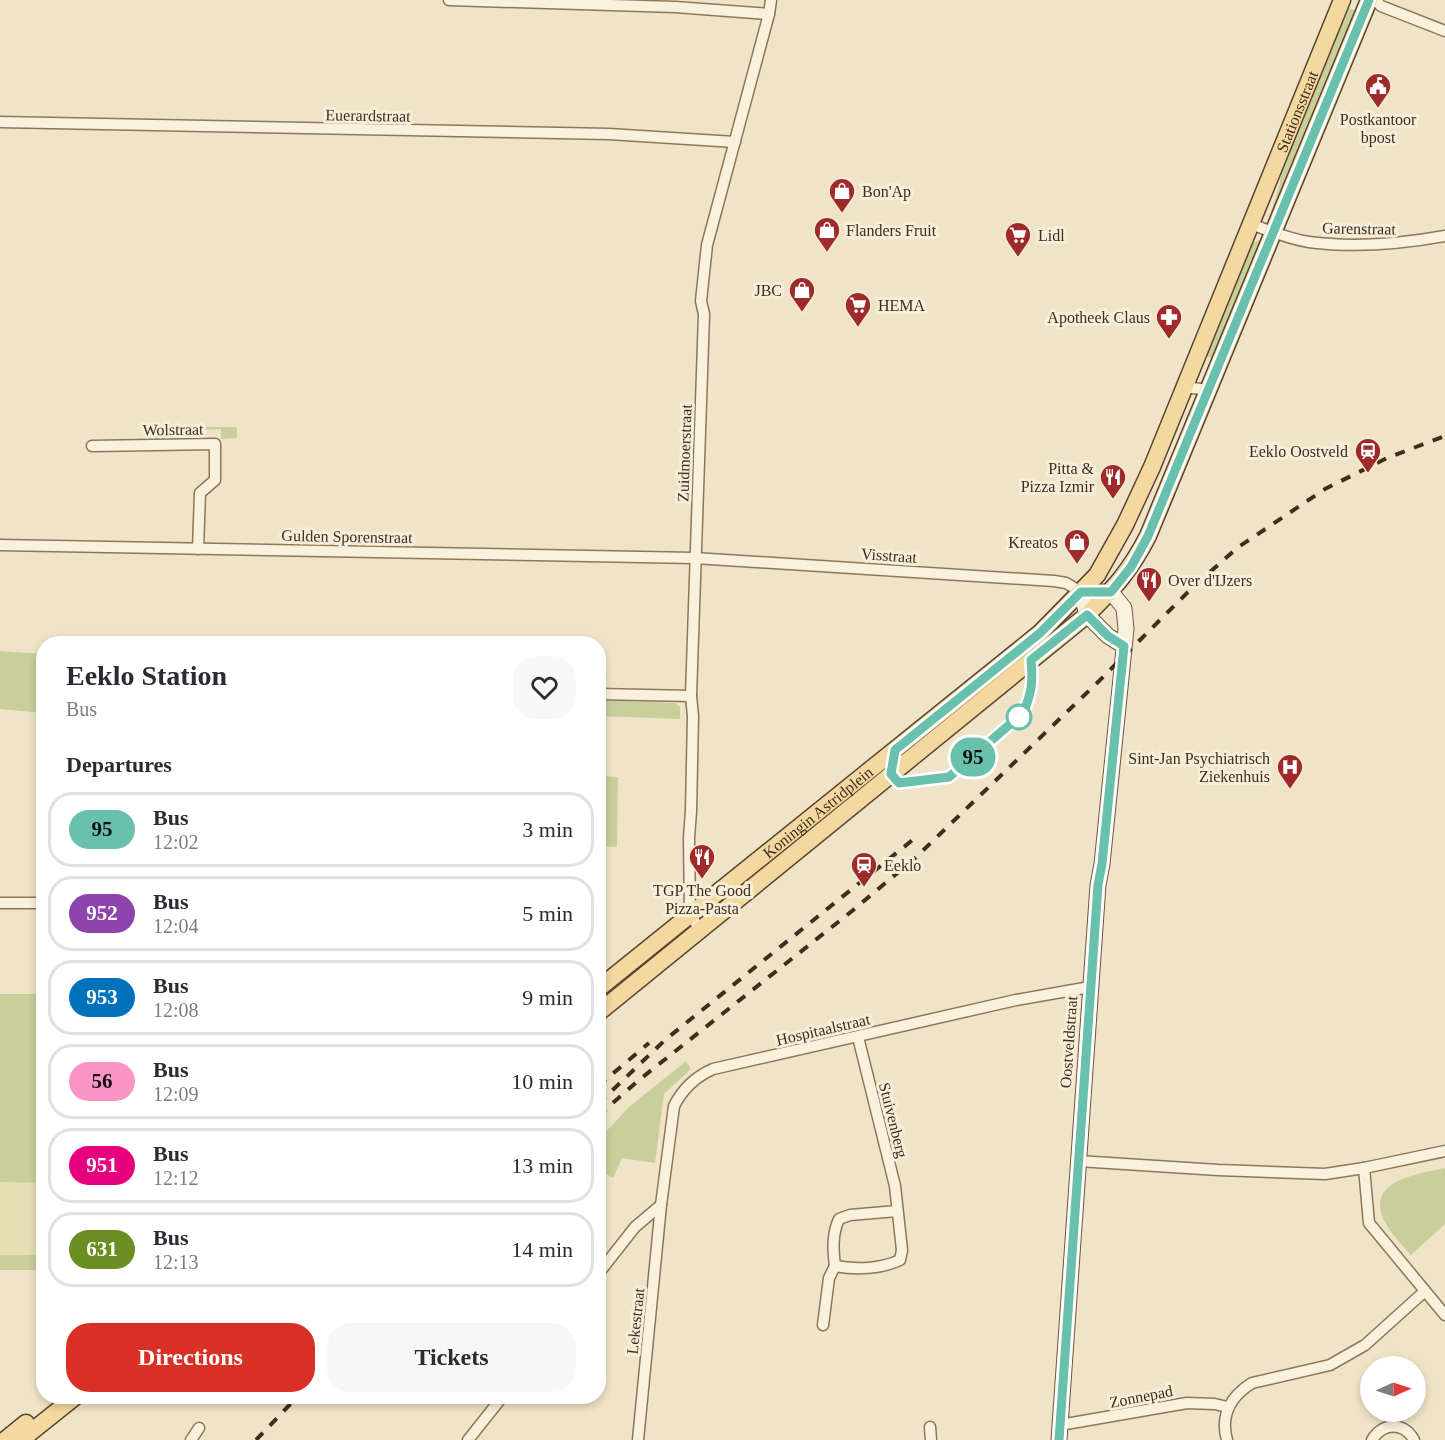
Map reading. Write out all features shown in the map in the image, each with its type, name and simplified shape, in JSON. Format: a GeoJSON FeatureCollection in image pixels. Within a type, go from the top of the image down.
{"type":"FeatureCollection","features":[{"type":"Feature","properties":{"kind":"main road","name":"Stationsstraat"},"geometry":{"type":"LineString","coordinates":[[1081,592],[1097,575],[1125,525],[1152,467],[1342,0]]}},
{"type":"Feature","properties":{"kind":"main road","name":"Stationsstraat"},"geometry":{"type":"LineString","coordinates":[[1111,592],[1131,567],[1148,536],[1369,0]]}},
{"type":"Feature","properties":{"kind":"main road","name":"Koningin Astridplein"},"geometry":{"type":"LineString","coordinates":[[606,983],[1040,633],[1081,592]]}},
{"type":"Feature","properties":{"kind":"main road","name":"Koningin Astridplein"},"geometry":{"type":"LineString","coordinates":[[606,1007],[1087,615],[1111,592]]}},
{"type":"Feature","properties":{"kind":"main road"},"geometry":{"type":"LineString","coordinates":[[5,1440],[50,1404]]}},
{"type":"Feature","properties":{"kind":"main road"},"geometry":{"type":"LineString","coordinates":[[21,1440],[66,1404]]}},
{"type":"Feature","properties":{"kind":"street"},"geometry":{"type":"LineString","coordinates":[[449,0],[675,4],[769,14]]}},
{"type":"Feature","properties":{"kind":"street","name":"Zuidmoerstraat"},"geometry":{"type":"LineString","coordinates":[[690,915],[688,867],[693,716],[691,696],[704,259],[771,0]]}},
{"type":"Feature","properties":{"kind":"street"},"geometry":{"type":"LineString","coordinates":[[1376,0],[1381,6],[1445,31]]}},
{"type":"Feature","properties":{"kind":"street","name":"Euerardstraat"},"geometry":{"type":"LineString","coordinates":[[0,122],[609,134],[735,142]]}},
{"type":"Feature","properties":{"kind":"street"},"geometry":{"type":"LineString","coordinates":[[1251,224],[1273,232]]}},
{"type":"Feature","properties":{"kind":"street","name":"Garenstraat"},"geometry":{"type":"LineString","coordinates":[[1273,232],[1310,242],[1333,243],[1405,243],[1445,236]]}},
{"type":"Feature","properties":{"kind":"street"},"geometry":{"type":"LineString","coordinates":[[1184,387],[1209,390]]}},
{"type":"Feature","properties":{"kind":"street","name":"Wolstraat"},"geometry":{"type":"LineString","coordinates":[[92,446],[214,444],[215,480],[200,493],[198,549]]}},
{"type":"Feature","properties":{"kind":"street","name":"Gulden Sporenstraat"},"geometry":{"type":"LineString","coordinates":[[0,545],[694,558]]}},
{"type":"Feature","properties":{"kind":"street","name":"Visstraat"},"geometry":{"type":"LineString","coordinates":[[694,558],[1054,581],[1066,583],[1081,592]]}},
{"type":"Feature","properties":{"kind":"street"},"geometry":{"type":"LineString","coordinates":[[1111,592],[1081,592],[1087,615],[1108,636],[1124,646]]}},
{"type":"Feature","properties":{"kind":"street","name":"Oostveldstraat"},"geometry":{"type":"LineString","coordinates":[[1059,1432],[1098,885],[1126,629],[1125,613],[1111,592]]}},
{"type":"Feature","properties":{"kind":"street"},"geometry":{"type":"LineString","coordinates":[[606,694],[691,696]]}},
{"type":"Feature","properties":{"kind":"street"},"geometry":{"type":"LineString","coordinates":[[0,903],[36,903]]}},
{"type":"Feature","properties":{"kind":"street"},"geometry":{"type":"LineString","coordinates":[[690,915],[701,930]]}},
{"type":"Feature","properties":{"kind":"street","name":"Hospitaalstraat"},"geometry":{"type":"LineString","coordinates":[[661,1204],[674,1106],[680,1094],[690,1083],[713,1069],[1016,1000],[1090,987]]}},
{"type":"Feature","properties":{"kind":"street","name":"Stuivenberg"},"geometry":{"type":"LineString","coordinates":[[836,1266],[851,1269],[891,1264],[900,1260],[902,1250],[895,1186],[858,1037]]}},
{"type":"Feature","properties":{"kind":"street"},"geometry":{"type":"LineString","coordinates":[[1078,1161],[1325,1174],[1445,1151]]}},
{"type":"Feature","properties":{"kind":"street"},"geometry":{"type":"LineString","coordinates":[[1365,1168],[1369,1223],[1445,1316]]}},
{"type":"Feature","properties":{"kind":"street"},"geometry":{"type":"LineString","coordinates":[[606,1264],[635,1227],[661,1204]]}},
{"type":"Feature","properties":{"kind":"street","name":"Lekestraat"},"geometry":{"type":"LineString","coordinates":[[638,1440],[661,1204]]}},
{"type":"Feature","properties":{"kind":"street"},"geometry":{"type":"LineString","coordinates":[[823,1325],[829,1278],[836,1266],[833,1252],[834,1228],[839,1219],[850,1215],[897,1211]]}},
{"type":"Feature","properties":{"kind":"street"},"geometry":{"type":"LineString","coordinates":[[1227,1440],[1224,1425],[1227,1407],[1236,1395],[1252,1383],[1330,1365],[1365,1345],[1425,1291]]}},
{"type":"Feature","properties":{"kind":"street","name":"Zonnepad"},"geometry":{"type":"LineString","coordinates":[[1059,1432],[1187,1403],[1227,1407]]}},
{"type":"Feature","properties":{"kind":"street"},"geometry":{"type":"LineString","coordinates":[[468,1440],[497,1404]]}},
{"type":"Feature","properties":{"kind":"street"},"geometry":{"type":"LineString","coordinates":[[1372,1440],[1382,1429],[1396,1426],[1410,1433],[1414,1440]]}},
{"type":"Feature","properties":{"kind":"street"},"geometry":{"type":"LineString","coordinates":[[930,1427],[931,1440]]}},
{"type":"Feature","properties":{"kind":"street"},"geometry":{"type":"LineString","coordinates":[[191,1440],[199,1428]]}},
{"type":"Feature","properties":{"kind":"shaded area"},"geometry":{"type":"Polygon","coordinates":[[[0,1182],[36,1183],[36,1255],[0,1255],[0,1182]]]}},
{"type":"Feature","properties":{"kind":"green space"},"geometry":{"type":"Polygon","coordinates":[[[1349,8],[1359,12],[1273,215],[1271,212],[1280,183],[1282,166],[1349,8]]]}},
{"type":"Feature","properties":{"kind":"green space"},"geometry":{"type":"Polygon","coordinates":[[[1259,240],[1262,244],[1216,360],[1206,356],[1251,244],[1259,240]]]}},
{"type":"Feature","properties":{"kind":"green space"},"geometry":{"type":"Polygon","coordinates":[[[195,427],[237,427],[237,438],[221,439],[221,429],[195,430],[195,427]]]}},
{"type":"Feature","properties":{"kind":"green space"},"geometry":{"type":"Polygon","coordinates":[[[146,429],[191,429],[191,435],[187,439],[146,439],[146,429]]]}},
{"type":"Feature","properties":{"kind":"green space"},"geometry":{"type":"Polygon","coordinates":[[[0,651],[36,654],[36,712],[0,709],[0,651]]]}},
{"type":"Feature","properties":{"kind":"green space"},"geometry":{"type":"Polygon","coordinates":[[[606,700],[675,703],[680,707],[680,719],[606,716],[606,700]]]}},
{"type":"Feature","properties":{"kind":"green space"},"geometry":{"type":"Polygon","coordinates":[[[606,776],[618,777],[617,847],[606,846],[606,776]]]}},
{"type":"Feature","properties":{"kind":"green space"},"geometry":{"type":"Polygon","coordinates":[[[0,994],[36,994],[36,1183],[0,1182],[0,994]]]}},
{"type":"Feature","properties":{"kind":"green space"},"geometry":{"type":"Polygon","coordinates":[[[686,1061],[691,1069],[664,1094],[655,1163],[622,1158],[613,1178],[606,1174],[606,1132],[629,1107],[686,1061]]]}},
{"type":"Feature","properties":{"kind":"green space"},"geometry":{"type":"Polygon","coordinates":[[[1445,1168],[1445,1224],[1411,1255],[1385,1222],[1380,1208],[1382,1197],[1388,1188],[1397,1182],[1421,1173],[1445,1168]]]}},
{"type":"Feature","properties":{"kind":"green space"},"geometry":{"type":"Polygon","coordinates":[[[0,1255],[36,1255],[36,1270],[0,1270],[0,1255]]]}},
{"type":"Feature","properties":{"kind":"railway"},"geometry":{"type":"LineString","coordinates":[[606,1109],[914,859],[1191,589],[1237,548],[1325,489],[1387,458],[1445,436]]}},
{"type":"Feature","properties":{"kind":"railway"},"geometry":{"type":"LineString","coordinates":[[606,1096],[665,1040],[915,838]]}},
{"type":"Feature","properties":{"kind":"railway"},"geometry":{"type":"LineString","coordinates":[[606,1079],[649,1043]]}},
{"type":"Feature","properties":{"kind":"railway"},"geometry":{"type":"LineString","coordinates":[[256,1440],[290,1404]]}},
{"type":"Feature","properties":{"kind":"bus line","name":"95"},"geometry":{"type":"LineString","coordinates":[[1059,1440],[1098,885],[1124,646],[1108,636],[1087,615],[1031,660],[1033,685],[1023,713],[949,777],[899,783],[891,774],[895,750],[1040,633],[1081,592],[1111,592],[1131,567],[1148,536],[1369,0]]}},
{"type":"Feature","properties":{"kind":"place","name":"Postkantoor bpost"},"geometry":{"type":"Point","coordinates":[1378,109]}},
{"type":"Feature","properties":{"kind":"place","name":"Bon'Ap"},"geometry":{"type":"Point","coordinates":[842,214]}},
{"type":"Feature","properties":{"kind":"place","name":"Flanders Fruit"},"geometry":{"type":"Point","coordinates":[827,253]}},
{"type":"Feature","properties":{"kind":"place","name":"Lidl"},"geometry":{"type":"Point","coordinates":[1018,258]}},
{"type":"Feature","properties":{"kind":"place","name":"JBC"},"geometry":{"type":"Point","coordinates":[802,313]}},
{"type":"Feature","properties":{"kind":"place","name":"HEMA"},"geometry":{"type":"Point","coordinates":[858,328]}},
{"type":"Feature","properties":{"kind":"place","name":"Apotheek Claus"},"geometry":{"type":"Point","coordinates":[1169,340]}},
{"type":"Feature","properties":{"kind":"place","name":"Eeklo Oostveld"},"geometry":{"type":"Point","coordinates":[1368,474]}},
{"type":"Feature","properties":{"kind":"place","name":"Pitta & Pizza Izmir"},"geometry":{"type":"Point","coordinates":[1113,500]}},
{"type":"Feature","properties":{"kind":"place","name":"Kreatos"},"geometry":{"type":"Point","coordinates":[1077,565]}},
{"type":"Feature","properties":{"kind":"place","name":"Over d'IJzers"},"geometry":{"type":"Point","coordinates":[1149,603]}},
{"type":"Feature","properties":{"kind":"place","name":"Sint-Jan Psychiatrisch Ziekenhuis"},"geometry":{"type":"Point","coordinates":[1290,790]}},
{"type":"Feature","properties":{"kind":"place","name":"TGP The Good Pizza-Pasta"},"geometry":{"type":"Point","coordinates":[702,880]}},
{"type":"Feature","properties":{"kind":"place","name":"Eeklo"},"geometry":{"type":"Point","coordinates":[864,888]}}]}
